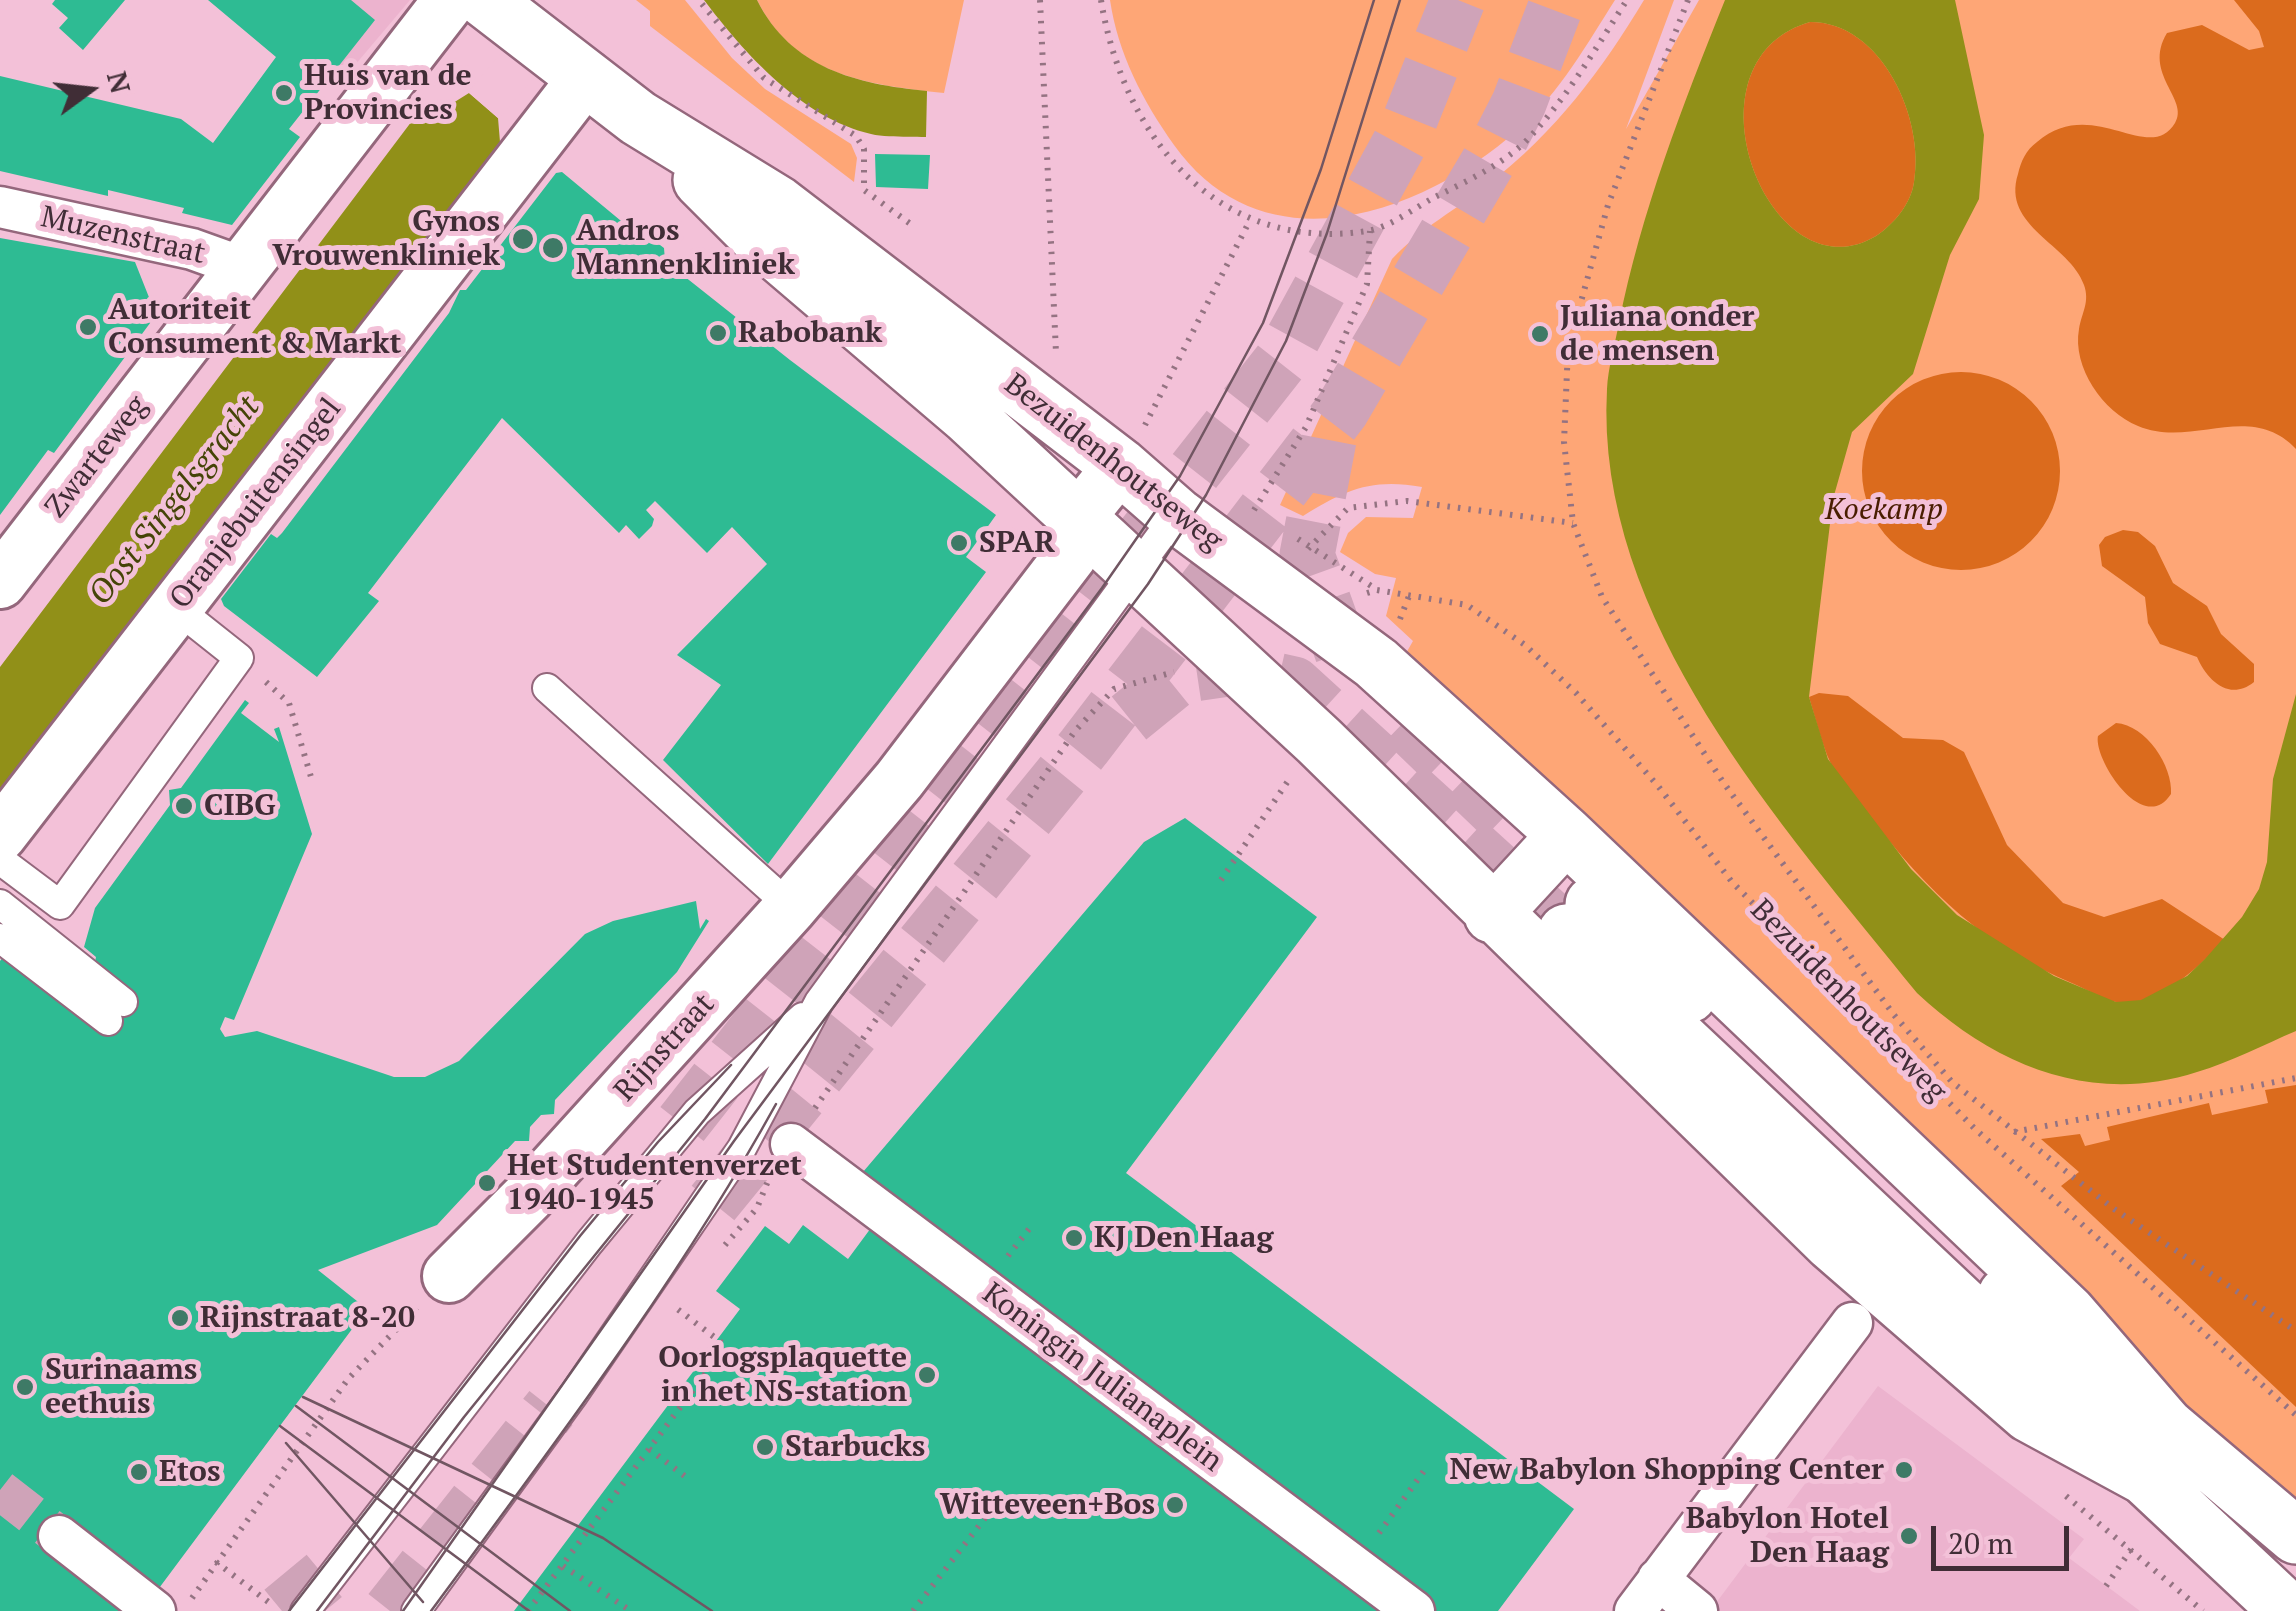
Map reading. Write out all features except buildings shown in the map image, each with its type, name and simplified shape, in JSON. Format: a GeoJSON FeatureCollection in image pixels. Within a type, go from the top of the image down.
{"type":"FeatureCollection","features":[{"type":"Feature","properties":{"kind":"street","name":"Zwarteweg"},"geometry":{"type":"LineString","coordinates":[[0,582],[450,0]]}},
{"type":"Feature","properties":{"kind":"street","name":"Bezuidenhoutseweg"},"geometry":{"type":"LineString","coordinates":[[537,40],[638,118],[778,204],[1120,466],[1176,516],[1376,663],[1566,835],[2068,1313],[2166,1426],[2296,1536]]}},
{"type":"Feature","properties":{"kind":"street","name":"Oranjebuitensingel"},"geometry":{"type":"LineString","coordinates":[[0,834],[176,608],[537,40]]}},
{"type":"Feature","properties":{"kind":"street","name":"Bezuidenhoutseweg"},"geometry":{"type":"LineString","coordinates":[[638,118],[756,235],[968,416],[1319,741],[1832,1242],[2029,1414],[2145,1476],[2288,1611]]}},
{"type":"Feature","properties":{"kind":"street","name":"Muzenstraat"},"geometry":{"type":"LineString","coordinates":[[0,208],[192,249],[246,268]]}},
{"type":"Feature","properties":{"kind":"street","name":"Rijnstraat"},"geometry":{"type":"LineString","coordinates":[[450,1276],[528,1198],[792,907],[899,780],[1070,556],[1078,518],[1120,466]]}},
{"type":"Feature","properties":{"kind":"street"},"geometry":{"type":"LineString","coordinates":[[1492,914],[1566,835]]}},
{"type":"Feature","properties":{"kind":"street"},"geometry":{"type":"LineString","coordinates":[[2145,1476],[1579,918],[2048,1335],[2166,1426]]}},
{"type":"Feature","properties":{"kind":"street","name":"Koningin Julianaplein"},"geometry":{"type":"LineString","coordinates":[[790,1144],[1414,1611]]}},
{"type":"Feature","properties":{"kind":"street"},"geometry":{"type":"LineString","coordinates":[[1697,1611],[1646,1595],[1852,1323]]}},
{"type":"Feature","properties":{"kind":"street"},"geometry":{"type":"LineString","coordinates":[[59,1536],[155,1611]]}},
{"type":"Feature","properties":{"kind":"lane"},"geometry":{"type":"LineString","coordinates":[[416,1611],[585,1380],[742,1148],[819,1002],[1176,516]]}},
{"type":"Feature","properties":{"kind":"lane"},"geometry":{"type":"LineString","coordinates":[[0,860],[60,904],[239,658],[176,608]]}},
{"type":"Feature","properties":{"kind":"lane"},"geometry":{"type":"LineString","coordinates":[[548,688],[792,907]]}},
{"type":"Feature","properties":{"kind":"lane"},"geometry":{"type":"LineString","coordinates":[[0,904],[116,1012],[0,938]]}},
{"type":"Feature","properties":{"kind":"lane"},"geometry":{"type":"LineString","coordinates":[[305,1611],[577,1258],[697,1112],[819,1002]]}},
{"type":"Feature","properties":{"kind":"path"},"geometry":{"type":"LineString","coordinates":[[1040,0],[1055,364]]}},
{"type":"Feature","properties":{"kind":"path"},"geometry":{"type":"LineString","coordinates":[[1102,0],[1106,27],[1135,107],[1190,183],[1249,222],[1299,232],[1370,231],[1481,174],[1523,144],[1566,93],[1627,0]]}},
{"type":"Feature","properties":{"kind":"path"},"geometry":{"type":"LineString","coordinates":[[1688,0],[1608,205],[1568,348],[1564,442],[1573,523],[1602,597],[1722,782],[1894,1015],[1952,1082],[2114,1209],[2296,1331]]}},
{"type":"Feature","properties":{"kind":"path"},"geometry":{"type":"LineString","coordinates":[[702,4],[764,78],[856,136],[864,149],[864,190],[912,225]]}},
{"type":"Feature","properties":{"kind":"path"},"geometry":{"type":"LineString","coordinates":[[1120,466],[1249,222]]}},
{"type":"Feature","properties":{"kind":"path"},"geometry":{"type":"LineString","coordinates":[[1251,515],[1306,427],[1367,284],[1370,231]]}},
{"type":"Feature","properties":{"kind":"path","name":"Bezuidenhoutseweg"},"geometry":{"type":"LineString","coordinates":[[1573,523],[1407,501],[1348,508],[1312,546],[1378,590],[1468,606],[1525,646],[1576,693],[1658,786],[1732,882],[1975,1130],[2296,1416]]}},
{"type":"Feature","properties":{"kind":"path"},"geometry":{"type":"LineString","coordinates":[[239,658],[289,703],[311,777]]}},
{"type":"Feature","properties":{"kind":"path"},"geometry":{"type":"LineString","coordinates":[[712,1260],[757,1208],[772,1170],[1075,731],[1114,690],[1178,670]]}},
{"type":"Feature","properties":{"kind":"path"},"geometry":{"type":"LineString","coordinates":[[1221,880],[1287,783]]}},
{"type":"Feature","properties":{"kind":"path"},"geometry":{"type":"LineString","coordinates":[[2013,1132],[2296,1078]]}},
{"type":"Feature","properties":{"kind":"path"},"geometry":{"type":"LineString","coordinates":[[184,1611],[348,1379],[450,1276]]}},
{"type":"Feature","properties":{"kind":"path"},"geometry":{"type":"LineString","coordinates":[[528,1611],[726,1346],[673,1306],[686,1290]]}},
{"type":"Feature","properties":{"kind":"path"},"geometry":{"type":"LineString","coordinates":[[650,1449],[686,1476]]}},
{"type":"Feature","properties":{"kind":"path"},"geometry":{"type":"LineString","coordinates":[[1355,1567],[1426,1468]]}},
{"type":"Feature","properties":{"kind":"path"},"geometry":{"type":"LineString","coordinates":[[913,1611],[1002,1496]]}},
{"type":"Feature","properties":{"kind":"path"},"geometry":{"type":"LineString","coordinates":[[2106,1586],[2132,1548]]}},
{"type":"Feature","properties":{"kind":"path"},"geometry":{"type":"LineString","coordinates":[[216,1562],[282,1611]]}},
{"type":"Feature","properties":{"kind":"path"},"geometry":{"type":"LineString","coordinates":[[563,1566],[631,1611]]}},
{"type":"Feature","properties":{"kind":"shaded area"},"geometry":{"type":"Polygon","coordinates":[[[253,0],[410,0],[344,78],[253,0]]]}},
{"type":"Feature","properties":{"kind":"shaded area","name":"New Babylon Shopping Center"},"geometry":{"type":"Polygon","coordinates":[[[1878,1386],[2084,1539],[2069,1558],[2140,1611],[1710,1611],[1878,1386]]]}},
{"type":"Feature","properties":{"kind":"green space"},"geometry":{"type":"Polygon","coordinates":[[[636,0],[685,0],[732,58],[765,89],[851,144],[857,158],[854,182],[650,26],[650,11],[636,0]]]}},
{"type":"Feature","properties":{"kind":"green space"},"geometry":{"type":"Polygon","coordinates":[[[757,0],[964,0],[944,93],[888,86],[836,72],[791,45],[772,25],[757,0]]]}},
{"type":"Feature","properties":{"kind":"green space"},"geometry":{"type":"Polygon","coordinates":[[[1110,0],[1615,0],[1548,99],[1481,159],[1437,185],[1391,205],[1344,216],[1297,218],[1252,208],[1211,184],[1174,145],[1133,76],[1110,0]]]}},
{"type":"Feature","properties":{"kind":"green space","name":"Koekamp"},"geometry":{"type":"Polygon","coordinates":[[[1644,0],[1674,0],[1626,129],[1699,0],[2296,0],[2296,1514],[1397,669],[1413,641],[1386,616],[1396,578],[1375,574],[1340,552],[1348,533],[1366,517],[1413,518],[1422,487],[1388,484],[1359,488],[1303,516],[1280,505],[1392,259],[1536,143],[1594,75],[1644,0]]]}},
{"type":"Feature","properties":{"kind":"green space"},"geometry":{"type":"Polygon","coordinates":[[[2234,0],[2296,0],[2296,449],[2278,435],[2260,428],[2158,432],[2138,426],[2113,410],[2093,386],[2080,358],[2084,285],[2065,258],[2028,222],[2015,192],[2027,152],[2058,129],[2098,126],[2150,137],[2164,134],[2175,123],[2177,105],[2160,61],[2167,33],[2202,25],[2249,50],[2264,47],[2259,31],[2234,0]]]}},
{"type":"Feature","properties":{"kind":"green space"},"geometry":{"type":"Polygon","coordinates":[[[1810,22],[1836,26],[1858,38],[1877,56],[1893,78],[1913,130],[1914,182],[1905,206],[1876,236],[1837,247],[1802,235],[1773,207],[1753,168],[1744,124],[1749,81],[1770,45],[1810,22]]]}},
{"type":"Feature","properties":{"kind":"green space"},"geometry":{"type":"Polygon","coordinates":[[[1961,372],[1999,379],[2031,401],[2053,433],[2060,471],[2053,509],[2031,541],[1999,563],[1961,570],[1923,563],[1891,541],[1869,509],[1862,471],[1869,433],[1891,401],[1923,379],[1961,372]]]}},
{"type":"Feature","properties":{"kind":"green space"},"geometry":{"type":"Polygon","coordinates":[[[2123,530],[2138,532],[2155,546],[2173,583],[2207,606],[2221,634],[2254,664],[2254,682],[2236,690],[2220,686],[2197,657],[2160,644],[2148,623],[2145,597],[2102,566],[2099,545],[2105,537],[2123,530]]]}},
{"type":"Feature","properties":{"kind":"green space"},"geometry":{"type":"Polygon","coordinates":[[[1819,693],[1848,696],[1903,738],[1943,740],[1964,752],[2007,845],[2063,903],[2104,917],[2162,899],[2225,940],[2176,983],[2147,999],[2131,1002],[2105,999],[2013,953],[1960,915],[1937,893],[1847,788],[1824,748],[1809,697],[1819,693]]]}},
{"type":"Feature","properties":{"kind":"green space"},"geometry":{"type":"Polygon","coordinates":[[[2116,723],[2138,731],[2162,760],[2171,794],[2160,805],[2147,806],[2134,800],[2103,760],[2098,736],[2116,723]]]}},
{"type":"Feature","properties":{"kind":"green space"},"geometry":{"type":"Polygon","coordinates":[[[2296,1085],[2296,1407],[2061,1186],[2079,1172],[2041,1139],[2080,1134],[2085,1146],[2110,1140],[2107,1127],[2209,1103],[2212,1115],[2268,1103],[2265,1090],[2296,1085]]]}},
{"type":"Feature","properties":{"kind":"water"},"geometry":{"type":"Polygon","coordinates":[[[704,0],[757,0],[771,23],[807,57],[851,77],[927,91],[926,137],[871,134],[822,114],[757,62],[704,0]]]}},
{"type":"Feature","properties":{"kind":"water"},"geometry":{"type":"Polygon","coordinates":[[[1725,0],[1955,0],[1984,135],[1979,199],[1950,255],[1913,374],[1852,432],[1833,499],[1809,697],[1828,759],[1911,869],[1957,915],[2054,976],[2116,1002],[2141,1000],[2187,976],[2242,917],[2259,889],[2267,862],[2273,779],[2296,694],[2296,1031],[2210,1068],[2158,1081],[2082,1081],[2011,1059],[1978,1040],[1917,993],[1756,789],[1706,715],[1664,637],[1631,557],[1611,474],[1607,389],[1639,240],[1664,159],[1725,0]],[[1810,22],[1770,45],[1749,81],[1744,124],[1753,168],[1773,207],[1802,235],[1837,247],[1876,236],[1895,219],[1912,190],[1916,157],[1913,130],[1893,78],[1858,38],[1836,26],[1810,22]]]}},
{"type":"Feature","properties":{"kind":"water","name":"Oost Singelsgracht"},"geometry":{"type":"Polygon","coordinates":[[[469,93],[498,118],[500,142],[0,794],[0,667],[427,101],[445,108],[469,93]]]}},
{"type":"Feature","properties":{"kind":"pier"},"geometry":{"type":"Polygon","coordinates":[[[547,0],[601,0],[499,119],[468,92],[547,0]]]}},
{"type":"Feature","properties":{"kind":"tunnel"},"geometry":{"type":"LineString","coordinates":[[682,1124],[1280,362],[1404,135],[1458,0]]}},
{"type":"Feature","properties":{"kind":"tunnel"},"geometry":{"type":"LineString","coordinates":[[713,1203],[1084,747],[1342,410],[1494,152],[1519,103],[1558,0]]}},
{"type":"Feature","properties":{"kind":"tunnel"},"geometry":{"type":"LineString","coordinates":[[1329,440],[1307,555],[1343,655]]}},
{"type":"Feature","properties":{"kind":"tunnel"},"geometry":{"type":"LineString","coordinates":[[1129,718],[1181,676],[1228,669],[1294,684],[1566,932]]}},
{"type":"Feature","properties":{"kind":"tunnel"},"geometry":{"type":"LineString","coordinates":[[1404,722],[1593,904]]}},
{"type":"Feature","properties":{"kind":"tunnel"},"geometry":{"type":"LineString","coordinates":[[390,1611],[551,1408]]}},
{"type":"Feature","properties":{"kind":"tunnel"},"geometry":{"type":"LineString","coordinates":[[0,1490],[59,1536]]}},
{"type":"Feature","properties":{"kind":"tunnel"},"geometry":{"type":"LineString","coordinates":[[282,1611],[330,1571]]}},
{"type":"Feature","properties":{"kind":"tram line"},"geometry":{"type":"LineString","coordinates":[[317,1611],[464,1417],[705,1119],[1102,588],[1180,476],[1263,323],[1321,169],[1374,0]]}},
{"type":"Feature","properties":{"kind":"tram line"},"geometry":{"type":"LineString","coordinates":[[403,1611],[734,1141],[1148,584],[1206,495],[1286,341],[1327,233],[1400,0]]}},
{"type":"Feature","properties":{"kind":"tram line"},"geometry":{"type":"LineString","coordinates":[[289,1611],[580,1236],[658,1142],[731,1065]]}},
{"type":"Feature","properties":{"kind":"tram line"},"geometry":{"type":"LineString","coordinates":[[431,1611],[656,1299],[776,1104]]}},
{"type":"Feature","properties":{"kind":"tram line"},"geometry":{"type":"LineString","coordinates":[[303,1397],[603,1538],[712,1611]]}},
{"type":"Feature","properties":{"kind":"tram line"},"geometry":{"type":"LineString","coordinates":[[296,1406],[570,1611]]}},
{"type":"Feature","properties":{"kind":"tram line"},"geometry":{"type":"LineString","coordinates":[[280,1426],[529,1611]]}},
{"type":"Feature","properties":{"kind":"tram line"},"geometry":{"type":"LineString","coordinates":[[286,1443],[423,1602]]}},
{"type":"Feature","properties":{"kind":"place","name":"Huis van de Provincies"},"geometry":{"type":"Point","coordinates":[284,93]}},
{"type":"Feature","properties":{"kind":"place","name":"Gynos Vrouwenkliniek"},"geometry":{"type":"Point","coordinates":[523,239]}},
{"type":"Feature","properties":{"kind":"place","name":"Andros Mannenkliniek"},"geometry":{"type":"Point","coordinates":[553,248]}},
{"type":"Feature","properties":{"kind":"place","name":"Autoriteit Consument & Markt"},"geometry":{"type":"Point","coordinates":[88,327]}},
{"type":"Feature","properties":{"kind":"place","name":"Rabobank"},"geometry":{"type":"Point","coordinates":[718,333]}},
{"type":"Feature","properties":{"kind":"place","name":"Juliana onder de mensen"},"geometry":{"type":"Point","coordinates":[1540,334]}},
{"type":"Feature","properties":{"kind":"place","name":"SPAR"},"geometry":{"type":"Point","coordinates":[959,543]}},
{"type":"Feature","properties":{"kind":"place","name":"CIBG"},"geometry":{"type":"Point","coordinates":[184,806]}},
{"type":"Feature","properties":{"kind":"place","name":"Het Studentenverzet 1940-1945"},"geometry":{"type":"Point","coordinates":[487,1183]}},
{"type":"Feature","properties":{"kind":"place","name":"KJ Den Haag"},"geometry":{"type":"Point","coordinates":[1074,1238]}},
{"type":"Feature","properties":{"kind":"place","name":"Rijnstraat 8-20"},"geometry":{"type":"Point","coordinates":[180,1318]}},
{"type":"Feature","properties":{"kind":"place","name":"Oorlogsplaquette in het NS-station"},"geometry":{"type":"Point","coordinates":[927,1375]}},
{"type":"Feature","properties":{"kind":"place","name":"Surinaams eethuis"},"geometry":{"type":"Point","coordinates":[25,1387]}},
{"type":"Feature","properties":{"kind":"place","name":"Starbucks"},"geometry":{"type":"Point","coordinates":[765,1447]}},
{"type":"Feature","properties":{"kind":"place","name":"New Babylon Shopping Center"},"geometry":{"type":"Point","coordinates":[1904,1470]}},
{"type":"Feature","properties":{"kind":"place","name":"Etos"},"geometry":{"type":"Point","coordinates":[139,1472]}},
{"type":"Feature","properties":{"kind":"place","name":"Witteveen+Bos"},"geometry":{"type":"Point","coordinates":[1175,1505]}},
{"type":"Feature","properties":{"kind":"place","name":"Babylon Hotel Den Haag"},"geometry":{"type":"Point","coordinates":[1909,1536]}}]}
